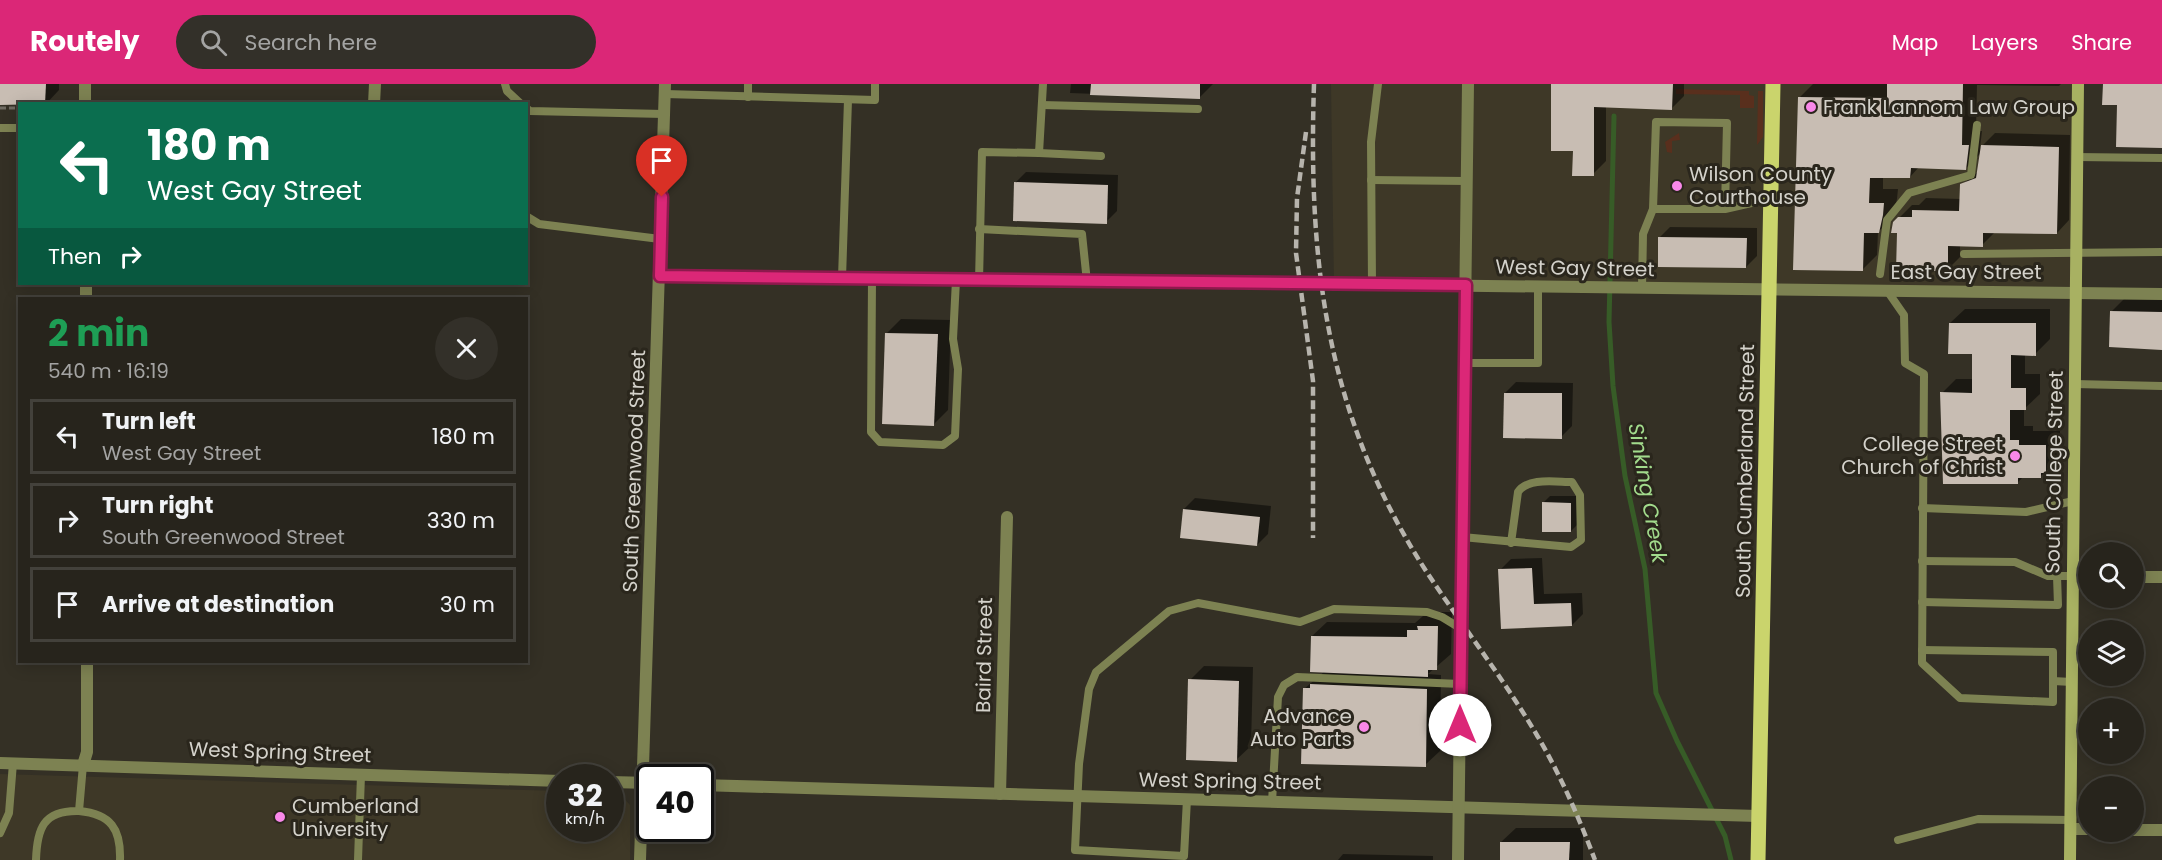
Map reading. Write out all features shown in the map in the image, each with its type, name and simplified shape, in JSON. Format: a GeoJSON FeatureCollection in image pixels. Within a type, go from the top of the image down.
{"type":"FeatureCollection","features":[{"type":"Feature","properties":{"kind":"main road","name":"South College Street"},"geometry":{"type":"LineString","coordinates":[[2070,860],[2074,384],[2078,292],[2076,157],[2078,84]]}},
{"type":"Feature","properties":{"kind":"main road","name":"South Cumberland Street"},"geometry":{"type":"LineString","coordinates":[[1758,860],[1774,86]]}},
{"type":"Feature","properties":{"kind":"street"},"geometry":{"type":"LineString","coordinates":[[85,84],[85,102]]}},
{"type":"Feature","properties":{"kind":"street"},"geometry":{"type":"LineString","coordinates":[[374,102],[375,84]]}},
{"type":"Feature","properties":{"kind":"street"},"geometry":{"type":"LineString","coordinates":[[1458,860],[1468,84]]}},
{"type":"Feature","properties":{"kind":"street","name":"South Greenwood Street"},"geometry":{"type":"LineString","coordinates":[[647,764],[665,89]]}},
{"type":"Feature","properties":{"kind":"street","name":"West Gay Street"},"geometry":{"type":"LineString","coordinates":[[660,276],[1770,290]]}},
{"type":"Feature","properties":{"kind":"street","name":"East Gay Street"},"geometry":{"type":"LineString","coordinates":[[1770,290],[2162,294]]}},
{"type":"Feature","properties":{"kind":"street","name":"Baird Street"},"geometry":{"type":"LineString","coordinates":[[1000,794],[1007,517]]}},
{"type":"Feature","properties":{"kind":"street"},"geometry":{"type":"LineString","coordinates":[[2073,576],[2078,576]]}},
{"type":"Feature","properties":{"kind":"street"},"geometry":{"type":"LineString","coordinates":[[2144,577],[2162,577]]}},
{"type":"Feature","properties":{"kind":"street"},"geometry":{"type":"LineString","coordinates":[[83,765],[87,752],[87,663]]}},
{"type":"Feature","properties":{"kind":"street","name":"West Spring Street"},"geometry":{"type":"LineString","coordinates":[[0,763],[546,781]]}},
{"type":"Feature","properties":{"kind":"street","name":"West Spring Street"},"geometry":{"type":"LineString","coordinates":[[714,785],[1758,816]]}},
{"type":"Feature","properties":{"kind":"street"},"geometry":{"type":"LineString","coordinates":[[2071,824],[2078,826]]}},
{"type":"Feature","properties":{"kind":"street"},"geometry":{"type":"LineString","coordinates":[[2144,830],[2162,830]]}},
{"type":"Feature","properties":{"kind":"street","name":"South Greenwood Street"},"geometry":{"type":"LineString","coordinates":[[640,860],[641,842]]}},
{"type":"Feature","properties":{"kind":"lane"},"geometry":{"type":"LineString","coordinates":[[505,84],[507,91],[519,102]]}},
{"type":"Feature","properties":{"kind":"lane"},"geometry":{"type":"LineString","coordinates":[[748,84],[748,97]]}},
{"type":"Feature","properties":{"kind":"lane"},"geometry":{"type":"LineString","coordinates":[[665,89],[748,97],[875,100],[875,84]]}},
{"type":"Feature","properties":{"kind":"lane"},"geometry":{"type":"LineString","coordinates":[[1039,153],[1043,84]]}},
{"type":"Feature","properties":{"kind":"lane"},"geometry":{"type":"LineString","coordinates":[[1372,284],[1371,142],[1378,84]]}},
{"type":"Feature","properties":{"kind":"lane"},"geometry":{"type":"LineString","coordinates":[[842,278],[848,100]]}},
{"type":"Feature","properties":{"kind":"lane"},"geometry":{"type":"LineString","coordinates":[[1042,105],[1198,109]]}},
{"type":"Feature","properties":{"kind":"lane"},"geometry":{"type":"LineString","coordinates":[[528,112],[664,114]]}},
{"type":"Feature","properties":{"kind":"lane"},"geometry":{"type":"LineString","coordinates":[[1642,288],[1643,234],[1653,209],[1656,122],[1727,123],[1725,209]]}},
{"type":"Feature","properties":{"kind":"lane"},"geometry":{"type":"LineString","coordinates":[[1880,274],[1887,219],[1909,193],[1971,174],[1977,125]]}},
{"type":"Feature","properties":{"kind":"lane"},"geometry":{"type":"LineString","coordinates":[[0,128],[18,128]]}},
{"type":"Feature","properties":{"kind":"lane"},"geometry":{"type":"LineString","coordinates":[[979,281],[982,152],[1101,156]]}},
{"type":"Feature","properties":{"kind":"lane"},"geometry":{"type":"LineString","coordinates":[[2076,157],[2162,158]]}},
{"type":"Feature","properties":{"kind":"lane"},"geometry":{"type":"LineString","coordinates":[[1371,180],[1466,181]]}},
{"type":"Feature","properties":{"kind":"lane"},"geometry":{"type":"LineString","coordinates":[[1653,209],[1725,209],[1770,199]]}},
{"type":"Feature","properties":{"kind":"lane"},"geometry":{"type":"LineString","coordinates":[[528,217],[538,224],[660,239]]}},
{"type":"Feature","properties":{"kind":"lane"},"geometry":{"type":"LineString","coordinates":[[979,229],[1082,234],[1087,282]]}},
{"type":"Feature","properties":{"kind":"lane"},"geometry":{"type":"LineString","coordinates":[[1964,254],[2162,252]]}},
{"type":"Feature","properties":{"kind":"lane"},"geometry":{"type":"LineString","coordinates":[[872,279],[871,432],[880,442],[943,445],[955,436],[958,369],[953,339],[956,280]]}},
{"type":"Feature","properties":{"kind":"lane"},"geometry":{"type":"LineString","coordinates":[[1465,363],[1538,363],[1538,286]]}},
{"type":"Feature","properties":{"kind":"lane"},"geometry":{"type":"LineString","coordinates":[[1888,292],[1904,315],[1905,363],[1924,374],[1922,508],[1922,561],[1922,602],[1922,650],[1922,663],[1960,698],[2053,702],[2054,652],[1922,650]]}},
{"type":"Feature","properties":{"kind":"lane"},"geometry":{"type":"LineString","coordinates":[[2074,384],[2162,386]]}},
{"type":"Feature","properties":{"kind":"lane"},"geometry":{"type":"LineString","coordinates":[[1462,537],[1511,543],[1571,547],[1581,540],[1580,495],[1572,482],[1534,482],[1522,486],[1518,492],[1511,543]]}},
{"type":"Feature","properties":{"kind":"lane"},"geometry":{"type":"LineString","coordinates":[[1922,508],[2026,512],[2073,501]]}},
{"type":"Feature","properties":{"kind":"lane"},"geometry":{"type":"LineString","coordinates":[[1922,561],[2015,561],[2048,576],[2073,576]]}},
{"type":"Feature","properties":{"kind":"lane"},"geometry":{"type":"LineString","coordinates":[[1922,602],[2058,605],[2057,576]]}},
{"type":"Feature","properties":{"kind":"lane"},"geometry":{"type":"LineString","coordinates":[[1188,799],[1184,856],[1075,850],[1076,797],[1089,689],[1096,672],[1169,611],[1181,605],[1198,603],[1290,622],[1314,618],[1334,609],[1427,612],[1442,616],[1460,628]]}},
{"type":"Feature","properties":{"kind":"lane"},"geometry":{"type":"LineString","coordinates":[[1272,802],[1278,697],[1288,680],[1297,677],[1460,684]]}},
{"type":"Feature","properties":{"kind":"lane"},"geometry":{"type":"LineString","coordinates":[[2053,681],[2072,682]]}},
{"type":"Feature","properties":{"kind":"lane"},"geometry":{"type":"LineString","coordinates":[[0,833],[9,813],[13,763]]}},
{"type":"Feature","properties":{"kind":"lane"},"geometry":{"type":"LineString","coordinates":[[79,811],[83,765]]}},
{"type":"Feature","properties":{"kind":"lane"},"geometry":{"type":"LineString","coordinates":[[358,860],[361,775]]}},
{"type":"Feature","properties":{"kind":"lane"},"geometry":{"type":"LineString","coordinates":[[36,860],[37,834],[47,820],[67,811],[97,813],[109,821],[120,838],[120,860]]}},
{"type":"Feature","properties":{"kind":"lane"},"geometry":{"type":"LineString","coordinates":[[1898,840],[1978,819],[2071,824]]}},
{"type":"Feature","properties":{"kind":"path"},"geometry":{"type":"LineString","coordinates":[[0,108],[18,108]]}},
{"type":"Feature","properties":{"kind":"shaded area"},"geometry":{"type":"Polygon","coordinates":[[[1331,84],[2078,84],[2078,293],[1334,284],[1331,84]]]}},
{"type":"Feature","properties":{"kind":"shaded area"},"geometry":{"type":"Polygon","coordinates":[[[1676,89],[1749,91],[1749,95],[1754,96],[1754,108],[1740,108],[1740,95],[1676,94],[1676,89]]]}},
{"type":"Feature","properties":{"kind":"shaded area"},"geometry":{"type":"Polygon","coordinates":[[[1758,91],[1763,91],[1763,137],[1757,145],[1758,91]]]}},
{"type":"Feature","properties":{"kind":"shaded area"},"geometry":{"type":"Polygon","coordinates":[[[1679,133],[1680,140],[1672,141],[1672,153],[1667,152],[1665,142],[1679,133]]]}},
{"type":"Feature","properties":{"kind":"shaded area","name":"Cumberland University"},"geometry":{"type":"Polygon","coordinates":[[[0,774],[546,791],[546,842],[624,842],[624,798],[630,805],[630,860],[0,860],[0,774]]]}},
{"type":"Feature","properties":{"kind":"building"},"geometry":{"type":"Polygon","coordinates":[[[0,84],[46,84],[45,102],[0,105],[0,84]]]}},
{"type":"Feature","properties":{"kind":"building"},"geometry":{"type":"Polygon","coordinates":[[[1091,84],[1200,84],[1200,99],[1090,95],[1091,84]]]}},
{"type":"Feature","properties":{"kind":"building"},"geometry":{"type":"Polygon","coordinates":[[[1551,84],[1673,84],[1672,110],[1594,107],[1594,176],[1572,176],[1573,151],[1551,151],[1551,84]]]}},
{"type":"Feature","properties":{"kind":"building"},"geometry":{"type":"Polygon","coordinates":[[[1887,84],[1963,84],[1962,145],[1969,145],[1966,170],[1911,168],[1910,178],[1870,178],[1869,203],[1884,203],[1879,233],[1864,233],[1863,271],[1793,270],[1798,97],[1887,98],[1887,84]]]}},
{"type":"Feature","properties":{"kind":"building"},"geometry":{"type":"Polygon","coordinates":[[[2103,84],[2162,84],[2162,148],[2116,147],[2117,105],[2102,105],[2103,84]]]}},
{"type":"Feature","properties":{"kind":"building"},"geometry":{"type":"Polygon","coordinates":[[[1981,145],[2059,147],[2057,234],[1983,233],[1983,247],[1948,246],[1948,271],[1896,271],[1897,233],[1891,233],[1893,222],[1898,217],[1912,217],[1912,210],[1959,211],[1960,184],[1976,178],[1981,145]]]}},
{"type":"Feature","properties":{"kind":"building"},"geometry":{"type":"Polygon","coordinates":[[[1014,182],[1108,185],[1107,224],[1013,221],[1014,182]]]}},
{"type":"Feature","properties":{"kind":"building"},"geometry":{"type":"Polygon","coordinates":[[[1658,237],[1747,238],[1746,268],[1658,267],[1658,237]]]}},
{"type":"Feature","properties":{"kind":"building"},"geometry":{"type":"Polygon","coordinates":[[[2110,311],[2162,312],[2162,350],[2109,347],[2110,311]]]}},
{"type":"Feature","properties":{"kind":"building"},"geometry":{"type":"Polygon","coordinates":[[[1949,323],[2036,323],[2036,356],[2011,355],[2011,388],[2026,388],[2026,410],[2010,410],[2010,440],[2019,440],[2019,445],[2046,445],[2046,473],[2041,473],[2041,478],[2018,478],[2018,484],[1943,484],[1940,392],[1972,393],[1972,354],[1948,354],[1949,323]]]}},
{"type":"Feature","properties":{"kind":"building"},"geometry":{"type":"Polygon","coordinates":[[[885,333],[938,334],[934,426],[882,424],[885,333]]]}},
{"type":"Feature","properties":{"kind":"building"},"geometry":{"type":"Polygon","coordinates":[[[1504,393],[1562,393],[1562,439],[1503,438],[1504,393]]]}},
{"type":"Feature","properties":{"kind":"building"},"geometry":{"type":"Polygon","coordinates":[[[1542,502],[1571,503],[1571,532],[1542,532],[1542,502]]]}},
{"type":"Feature","properties":{"kind":"building"},"geometry":{"type":"Polygon","coordinates":[[[1183,509],[1260,517],[1257,546],[1180,538],[1183,509]]]}},
{"type":"Feature","properties":{"kind":"building"},"geometry":{"type":"Polygon","coordinates":[[[1532,568],[1534,604],[1571,603],[1572,626],[1501,629],[1498,569],[1532,568]]]}},
{"type":"Feature","properties":{"kind":"building"},"geometry":{"type":"Polygon","coordinates":[[[1417,626],[1438,626],[1437,670],[1428,670],[1428,677],[1310,672],[1311,636],[1407,637],[1407,630],[1418,630],[1417,626]]]}},
{"type":"Feature","properties":{"kind":"building"},"geometry":{"type":"Polygon","coordinates":[[[1188,679],[1239,681],[1237,762],[1186,760],[1188,679]]]}},
{"type":"Feature","properties":{"kind":"building","name":"Advance Auto Parts"},"geometry":{"type":"Polygon","coordinates":[[[1310,684],[1427,689],[1426,767],[1301,764],[1303,688],[1310,688],[1310,684]]]}},
{"type":"Feature","properties":{"kind":"building"},"geometry":{"type":"Polygon","coordinates":[[[1500,842],[1570,842],[1569,860],[1500,860],[1500,842]]]}},
{"type":"Feature","properties":{"kind":"waterway","name":"Sinking Creek"},"geometry":{"type":"LineString","coordinates":[[1614,116],[1609,322],[1613,386],[1625,476],[1645,569],[1656,693],[1677,741],[1725,836],[1731,860]]}},
{"type":"Feature","properties":{"kind":"railway"},"geometry":{"type":"LineString","coordinates":[[1314,84],[1313,150],[1320,276],[1330,337],[1345,396],[1365,455],[1392,513],[1426,571],[1511,694],[1546,752],[1569,797],[1595,860]]}},
{"type":"Feature","properties":{"kind":"railway"},"geometry":{"type":"LineString","coordinates":[[1306,132],[1297,198],[1296,253],[1313,381],[1313,538]]}},
{"type":"Feature","properties":{"kind":"place","name":"Frank Lannom Law Group"},"geometry":{"type":"Point","coordinates":[1811,107]}},
{"type":"Feature","properties":{"kind":"place","name":"Wilson County Courthouse"},"geometry":{"type":"Point","coordinates":[1677,186]}},
{"type":"Feature","properties":{"kind":"place","name":"College Street Church of Christ"},"geometry":{"type":"Point","coordinates":[2015,456]}},
{"type":"Feature","properties":{"kind":"place","name":"Advance Auto Parts"},"geometry":{"type":"Point","coordinates":[1364,727]}},
{"type":"Feature","properties":{"kind":"place","name":"Cumberland University"},"geometry":{"type":"Point","coordinates":[280,817]}},
{"type":"Feature","properties":{"kind":"route"},"geometry":{"type":"LineString","coordinates":[[662,197],[660,276],[1466,285],[1460,725]]}}]}
